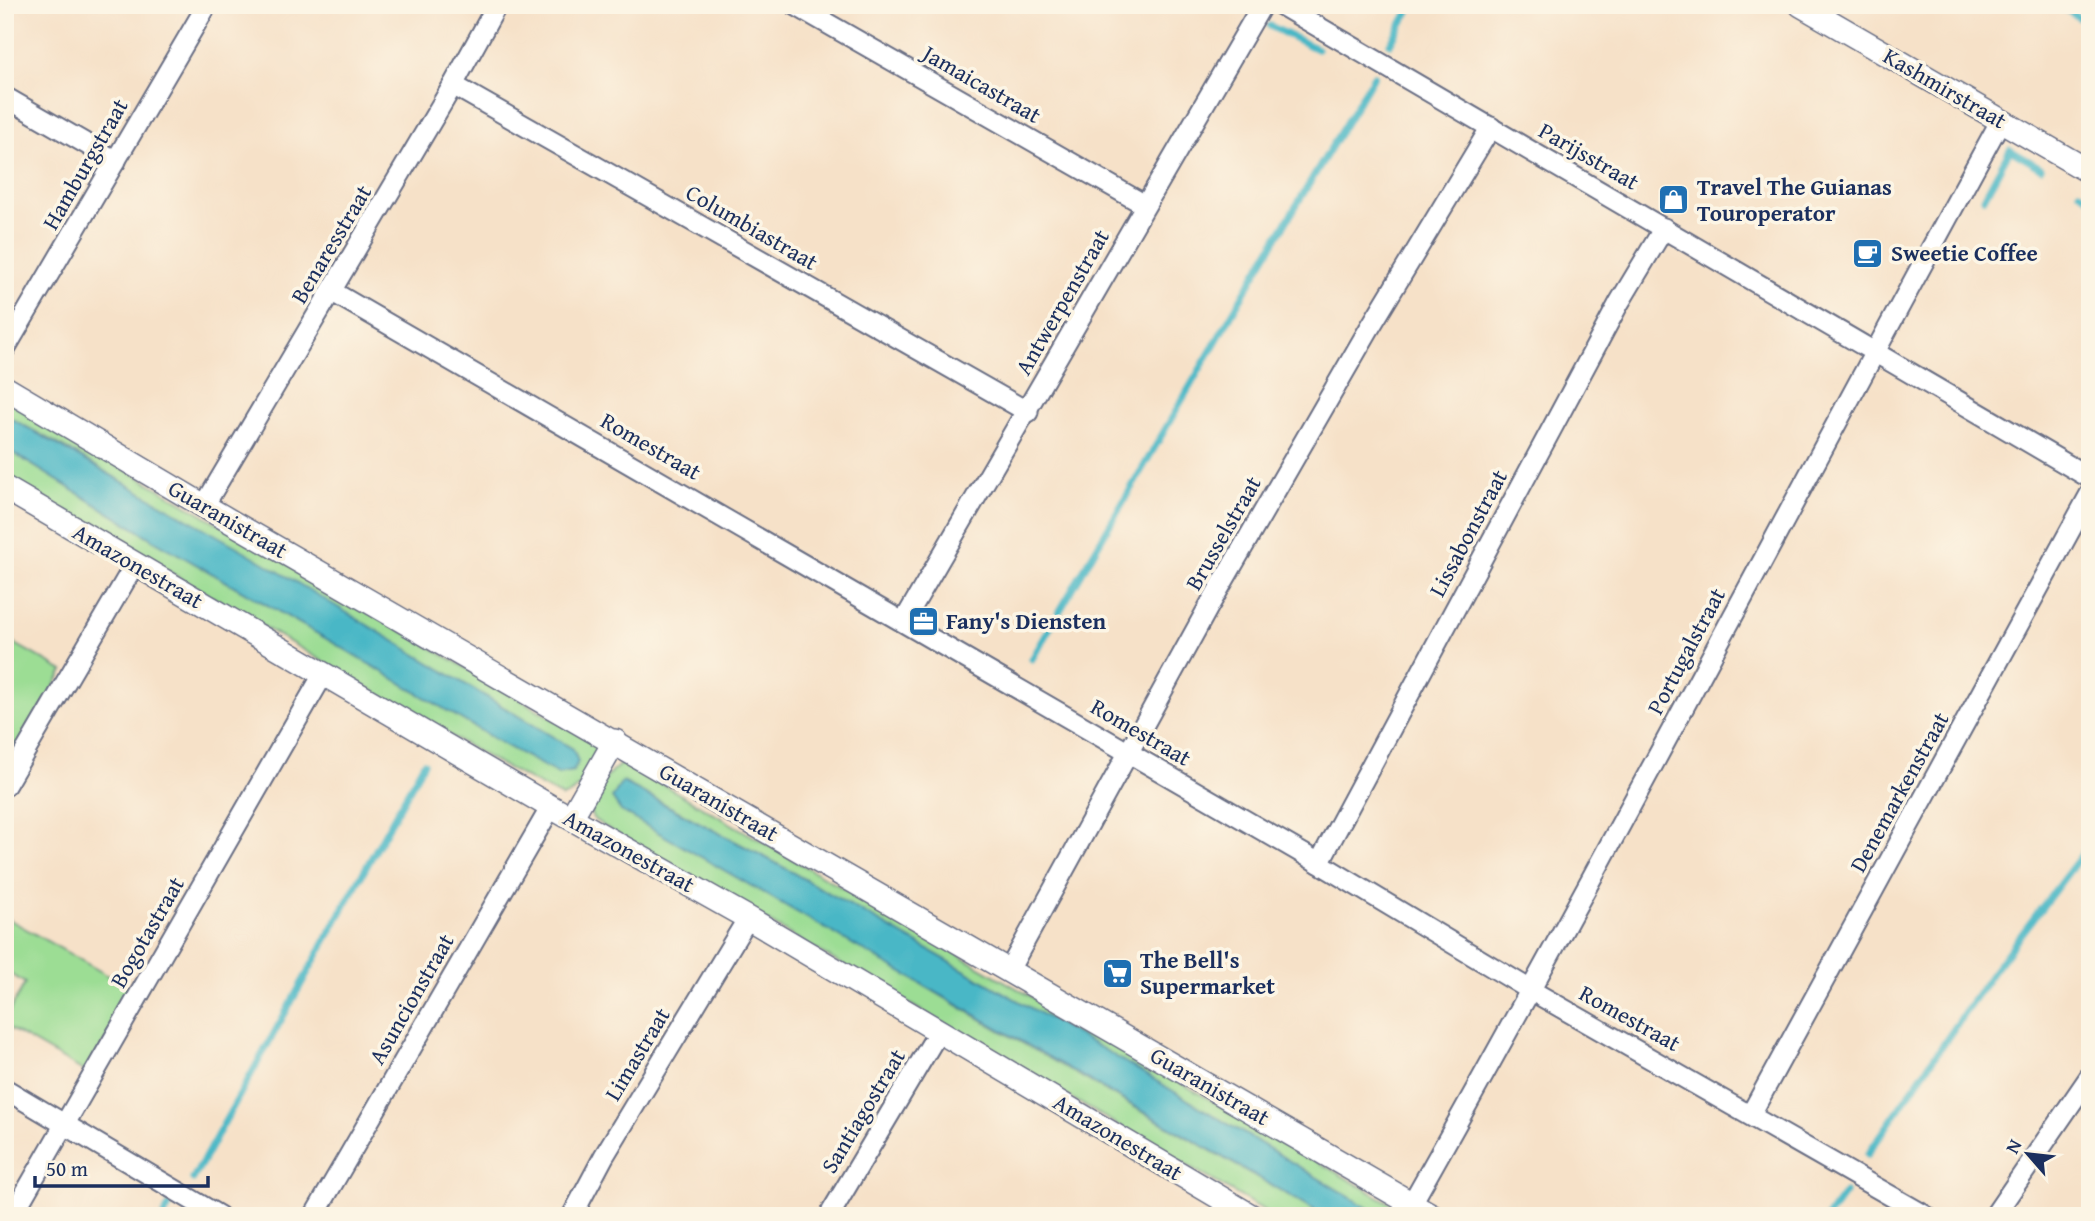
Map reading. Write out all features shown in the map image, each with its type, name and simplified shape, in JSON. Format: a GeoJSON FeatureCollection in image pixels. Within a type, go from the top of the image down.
{"type":"FeatureCollection","features":[{"type":"Feature","properties":{"kind":"street","name":"Hamburgstraat"},"geometry":{"type":"LineString","coordinates":[[5,349],[207,5]]}},
{"type":"Feature","properties":{"kind":"street","name":"Benaresstraat"},"geometry":{"type":"LineString","coordinates":[[204,506],[453,85],[497,5]]}},
{"type":"Feature","properties":{"kind":"street","name":"Jamaicastraat"},"geometry":{"type":"LineString","coordinates":[[795,5],[1145,205]]}},
{"type":"Feature","properties":{"kind":"street","name":"Antwerpenstraat"},"geometry":{"type":"LineString","coordinates":[[904,621],[1028,412],[1262,5]]}},
{"type":"Feature","properties":{"kind":"street","name":"Parijsstraat"},"geometry":{"type":"LineString","coordinates":[[1281,5],[2090,478]]}},
{"type":"Feature","properties":{"kind":"street","name":"Kashmirstraat"},"geometry":{"type":"LineString","coordinates":[[1801,5],[2090,172]]}},
{"type":"Feature","properties":{"kind":"street","name":"Columbiastraat"},"geometry":{"type":"LineString","coordinates":[[453,85],[1028,412]]}},
{"type":"Feature","properties":{"kind":"street"},"geometry":{"type":"LineString","coordinates":[[5,97],[116,161]]}},
{"type":"Feature","properties":{"kind":"street","name":"Portugalstraat"},"geometry":{"type":"LineString","coordinates":[[1412,1203],[1532,991],[2001,121]]}},
{"type":"Feature","properties":{"kind":"street","name":"Brusselstraat"},"geometry":{"type":"LineString","coordinates":[[1009,970],[1209,606],[1362,341],[1491,127]]}},
{"type":"Feature","properties":{"kind":"street","name":"Lissabonstraat"},"geometry":{"type":"LineString","coordinates":[[1319,863],[1619,303],[1664,228]]}},
{"type":"Feature","properties":{"kind":"street","name":"Romestraat"},"geometry":{"type":"LineString","coordinates":[[331,291],[904,621],[1319,863],[1532,991],[1926,1216]]}},
{"type":"Feature","properties":{"kind":"street","name":"Guaranistraat"},"geometry":{"type":"LineString","coordinates":[[5,388],[204,506],[615,741],[1433,1216]]}},
{"type":"Feature","properties":{"kind":"street","name":"Amazonestraat"},"geometry":{"type":"LineString","coordinates":[[5,488],[551,807],[748,918],[1251,1216]]}},
{"type":"Feature","properties":{"kind":"street","name":"Denemarkenstraat"},"geometry":{"type":"LineString","coordinates":[[1751,1114],[2090,494]]}},
{"type":"Feature","properties":{"kind":"street"},"geometry":{"type":"LineString","coordinates":[[5,786],[135,564]]}},
{"type":"Feature","properties":{"kind":"street","name":"Bogotastraat"},"geometry":{"type":"LineString","coordinates":[[12,1216],[324,673]]}},
{"type":"Feature","properties":{"kind":"street"},"geometry":{"type":"LineString","coordinates":[[571,818],[615,741]]}},
{"type":"Feature","properties":{"kind":"street","name":"Asuncionstraat"},"geometry":{"type":"LineString","coordinates":[[314,1216],[551,807]]}},
{"type":"Feature","properties":{"kind":"street","name":"Limastraat"},"geometry":{"type":"LineString","coordinates":[[572,1216],[604,1156],[748,918]]}},
{"type":"Feature","properties":{"kind":"street","name":"Santiagostraat"},"geometry":{"type":"LineString","coordinates":[[829,1216],[939,1031]]}},
{"type":"Feature","properties":{"kind":"street"},"geometry":{"type":"LineString","coordinates":[[1994,1216],[2090,1076]]}},
{"type":"Feature","properties":{"kind":"street"},"geometry":{"type":"LineString","coordinates":[[5,1089],[219,1216]]}},
{"type":"Feature","properties":{"kind":"green space"},"geometry":{"type":"Polygon","coordinates":[[[5,399],[598,745],[587,776],[576,789],[562,797],[492,760],[5,476],[5,448],[152,539],[501,743],[573,749],[64,447],[5,415],[5,399]]]}},
{"type":"Feature","properties":{"kind":"green space"},"geometry":{"type":"Polygon","coordinates":[[[5,638],[63,671],[18,751],[5,744],[5,638]]]}},
{"type":"Feature","properties":{"kind":"green space"},"geometry":{"type":"Polygon","coordinates":[[[624,762],[1412,1216],[1381,1216],[1108,1052],[772,861],[623,782],[826,927],[975,1016],[1325,1216],[1274,1216],[602,825],[593,818],[591,803],[605,779],[624,762]]]}},
{"type":"Feature","properties":{"kind":"green space"},"geometry":{"type":"Polygon","coordinates":[[[5,917],[135,991],[87,1073],[5,1026],[5,1019],[25,983],[5,971],[5,917]]]}},
{"type":"Feature","properties":{"kind":"water"},"geometry":{"type":"Polygon","coordinates":[[[5,415],[246,552],[573,749],[578,762],[573,771],[558,774],[501,743],[152,539],[5,448],[5,415]]]}},
{"type":"Feature","properties":{"kind":"water"},"geometry":{"type":"Polygon","coordinates":[[[622,782],[772,861],[1108,1052],[1381,1216],[1325,1216],[621,811],[612,798],[622,782]]]}},
{"type":"Feature","properties":{"kind":"waterway"},"geometry":{"type":"LineString","coordinates":[[1390,44],[1412,5]]}},
{"type":"Feature","properties":{"kind":"waterway"},"geometry":{"type":"LineString","coordinates":[[2058,5],[2090,24]]}},
{"type":"Feature","properties":{"kind":"waterway"},"geometry":{"type":"LineString","coordinates":[[1270,26],[1317,49]]}},
{"type":"Feature","properties":{"kind":"waterway"},"geometry":{"type":"LineString","coordinates":[[1032,659],[1257,271],[1374,76]]}},
{"type":"Feature","properties":{"kind":"waterway"},"geometry":{"type":"LineString","coordinates":[[1984,198],[2010,150],[2041,168]]}},
{"type":"Feature","properties":{"kind":"waterway"},"geometry":{"type":"LineString","coordinates":[[2080,192],[2090,198]]}},
{"type":"Feature","properties":{"kind":"waterway"},"geometry":{"type":"LineString","coordinates":[[193,1179],[424,763]]}},
{"type":"Feature","properties":{"kind":"waterway"},"geometry":{"type":"LineString","coordinates":[[1868,1154],[1992,973],[2090,844]]}},
{"type":"Feature","properties":{"kind":"waterway"},"geometry":{"type":"LineString","coordinates":[[1828,1216],[1845,1193]]}},
{"type":"Feature","properties":{"kind":"waterway"},"geometry":{"type":"LineString","coordinates":[[164,1216],[169,1206]]}},
{"type":"Feature","properties":{"kind":"place","name":"Travel The Guianas Touroperator"},"geometry":{"type":"Point","coordinates":[1674,200]}},
{"type":"Feature","properties":{"kind":"place","name":"Sweetie Coffee"},"geometry":{"type":"Point","coordinates":[1868,253]}},
{"type":"Feature","properties":{"kind":"place","name":"Fany's Diensten"},"geometry":{"type":"Point","coordinates":[923,621]}},
{"type":"Feature","properties":{"kind":"place","name":"The Bell's Supermarket"},"geometry":{"type":"Point","coordinates":[1117,973]}}]}
